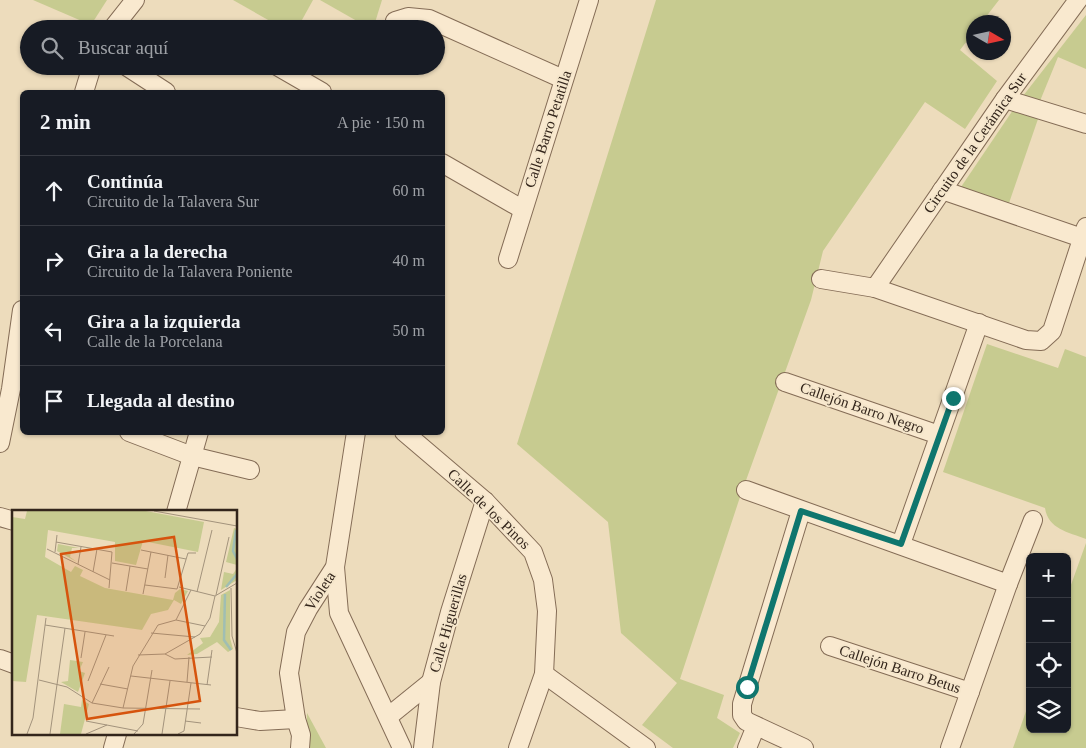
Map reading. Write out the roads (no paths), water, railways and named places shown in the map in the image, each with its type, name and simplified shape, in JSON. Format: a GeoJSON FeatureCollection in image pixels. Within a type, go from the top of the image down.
{"type":"FeatureCollection","features":[{"type":"Feature","properties":{"kind":"street"},"geometry":{"type":"LineString","coordinates":[[119,20],[134,0]]}},
{"type":"Feature","properties":{"kind":"street","name":"Calle Barro Petatilla"},"geometry":{"type":"LineString","coordinates":[[508,259],[522,209],[589,0]]}},
{"type":"Feature","properties":{"kind":"street","name":"Circuito de la Cerámica Sur"},"geometry":{"type":"LineString","coordinates":[[875,288],[1005,99],[1078,0]]}},
{"type":"Feature","properties":{"kind":"street"},"geometry":{"type":"LineString","coordinates":[[398,20],[408,17],[432,20]]}},
{"type":"Feature","properties":{"kind":"street"},"geometry":{"type":"LineString","coordinates":[[445,26],[563,79]]}},
{"type":"Feature","properties":{"kind":"street"},"geometry":{"type":"LineString","coordinates":[[85,90],[89,75]]}},
{"type":"Feature","properties":{"kind":"street"},"geometry":{"type":"LineString","coordinates":[[140,75],[163,90]]}},
{"type":"Feature","properties":{"kind":"street"},"geometry":{"type":"LineString","coordinates":[[293,75],[319,90]]}},
{"type":"Feature","properties":{"kind":"street"},"geometry":{"type":"LineString","coordinates":[[1005,99],[1086,124]]}},
{"type":"Feature","properties":{"kind":"street"},"geometry":{"type":"LineString","coordinates":[[445,164],[522,209]]}},
{"type":"Feature","properties":{"kind":"street"},"geometry":{"type":"LineString","coordinates":[[821,279],[875,288],[1026,340],[1041,340],[1052,331],[1084,233],[942,190]]}},
{"type":"Feature","properties":{"kind":"street"},"geometry":{"type":"LineString","coordinates":[[901,544],[979,323]]}},
{"type":"Feature","properties":{"kind":"street"},"geometry":{"type":"LineString","coordinates":[[0,444],[11,389],[20,324]]}},
{"type":"Feature","properties":{"kind":"street","name":"Callejón Barro Negro"},"geometry":{"type":"LineString","coordinates":[[785,382],[939,435]]}},
{"type":"Feature","properties":{"kind":"street"},"geometry":{"type":"LineString","coordinates":[[137,435],[192,456],[250,470]]}},
{"type":"Feature","properties":{"kind":"street"},"geometry":{"type":"LineString","coordinates":[[177,510],[198,435]]}},
{"type":"Feature","properties":{"kind":"street","name":"Violeta"},"geometry":{"type":"LineString","coordinates":[[300,748],[301,735],[296,719],[289,672],[296,632],[308,608],[336,567],[356,435]]}},
{"type":"Feature","properties":{"kind":"street","name":"Calle de los Pinos"},"geometry":{"type":"LineString","coordinates":[[408,435],[485,501],[533,552],[543,580],[547,611],[544,674],[518,748]]}},
{"type":"Feature","properties":{"kind":"street"},"geometry":{"type":"LineString","coordinates":[[746,490],[801,511],[901,544],[1008,584]]}},
{"type":"Feature","properties":{"kind":"street","name":"Calle Higuerillas"},"geometry":{"type":"LineString","coordinates":[[423,748],[431,682],[450,612],[485,501]]}},
{"type":"Feature","properties":{"kind":"street"},"geometry":{"type":"LineString","coordinates":[[801,511],[742,704],[742,714],[746,721],[804,748]]}},
{"type":"Feature","properties":{"kind":"street"},"geometry":{"type":"LineString","coordinates":[[0,517],[12,521]]}},
{"type":"Feature","properties":{"kind":"street"},"geometry":{"type":"LineString","coordinates":[[950,748],[1008,584],[1033,520]]}},
{"type":"Feature","properties":{"kind":"street"},"geometry":{"type":"LineString","coordinates":[[336,567],[339,613],[402,748]]}},
{"type":"Feature","properties":{"kind":"street"},"geometry":{"type":"LineString","coordinates":[[308,608],[339,613]]}},
{"type":"Feature","properties":{"kind":"street","name":"Callejón Barro Betus"},"geometry":{"type":"LineString","coordinates":[[830,646],[970,692]]}},
{"type":"Feature","properties":{"kind":"street"},"geometry":{"type":"LineString","coordinates":[[0,659],[12,663]]}},
{"type":"Feature","properties":{"kind":"street"},"geometry":{"type":"LineString","coordinates":[[544,674],[646,748]]}},
{"type":"Feature","properties":{"kind":"street"},"geometry":{"type":"LineString","coordinates":[[388,716],[431,682]]}},
{"type":"Feature","properties":{"kind":"street"},"geometry":{"type":"LineString","coordinates":[[238,717],[260,721],[296,719]]}},
{"type":"Feature","properties":{"kind":"street"},"geometry":{"type":"LineString","coordinates":[[747,748],[756,726]]}}]}
